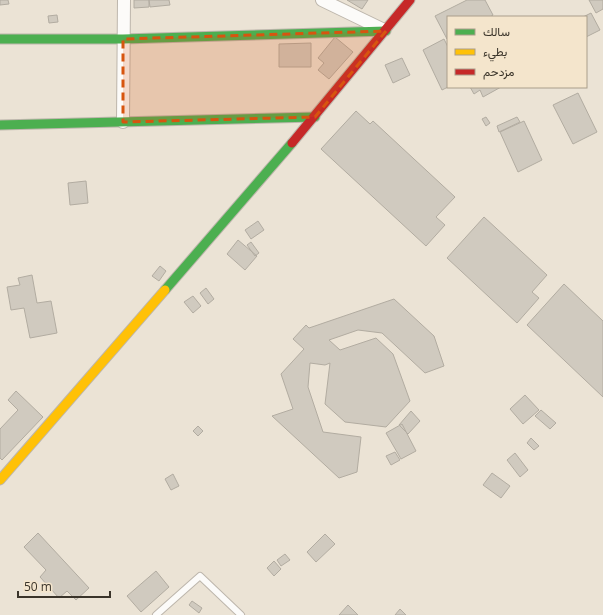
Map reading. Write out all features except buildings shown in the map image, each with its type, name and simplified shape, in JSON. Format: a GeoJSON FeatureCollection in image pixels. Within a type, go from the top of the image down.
{"type":"FeatureCollection","features":[{"type":"Feature","properties":{"kind":"street"},"geometry":{"type":"LineString","coordinates":[[123,122],[124,0]]}},
{"type":"Feature","properties":{"kind":"street"},"geometry":{"type":"LineString","coordinates":[[322,0],[386,31]]}},
{"type":"Feature","properties":{"kind":"street"},"geometry":{"type":"LineString","coordinates":[[0,480],[315,117],[410,0]]}},
{"type":"Feature","properties":{"kind":"street"},"geometry":{"type":"LineString","coordinates":[[0,39],[124,39],[386,31]]}},
{"type":"Feature","properties":{"kind":"street"},"geometry":{"type":"LineString","coordinates":[[0,125],[315,117]]}},
{"type":"Feature","properties":{"kind":"lane"},"geometry":{"type":"LineString","coordinates":[[156,615],[200,576],[241,615]]}},
{"type":"Feature","properties":{"kind":"highlighted area"},"geometry":{"type":"Polygon","coordinates":[[[386,31],[315,117],[123,122],[123,39],[386,31]]]}},
{"type":"Feature","properties":{"kind":"traffic: fast"},"geometry":{"type":"LineString","coordinates":[[0,39],[123,39],[386,31]]}},
{"type":"Feature","properties":{"kind":"traffic: fast"},"geometry":{"type":"LineString","coordinates":[[0,125],[315,117]]}},
{"type":"Feature","properties":{"kind":"traffic: fast"},"geometry":{"type":"LineString","coordinates":[[165,290],[292,143]]}},
{"type":"Feature","properties":{"kind":"traffic: slow"},"geometry":{"type":"LineString","coordinates":[[0,480],[165,290]]}},
{"type":"Feature","properties":{"kind":"traffic: jam"},"geometry":{"type":"LineString","coordinates":[[292,143],[410,0]]}}]}
